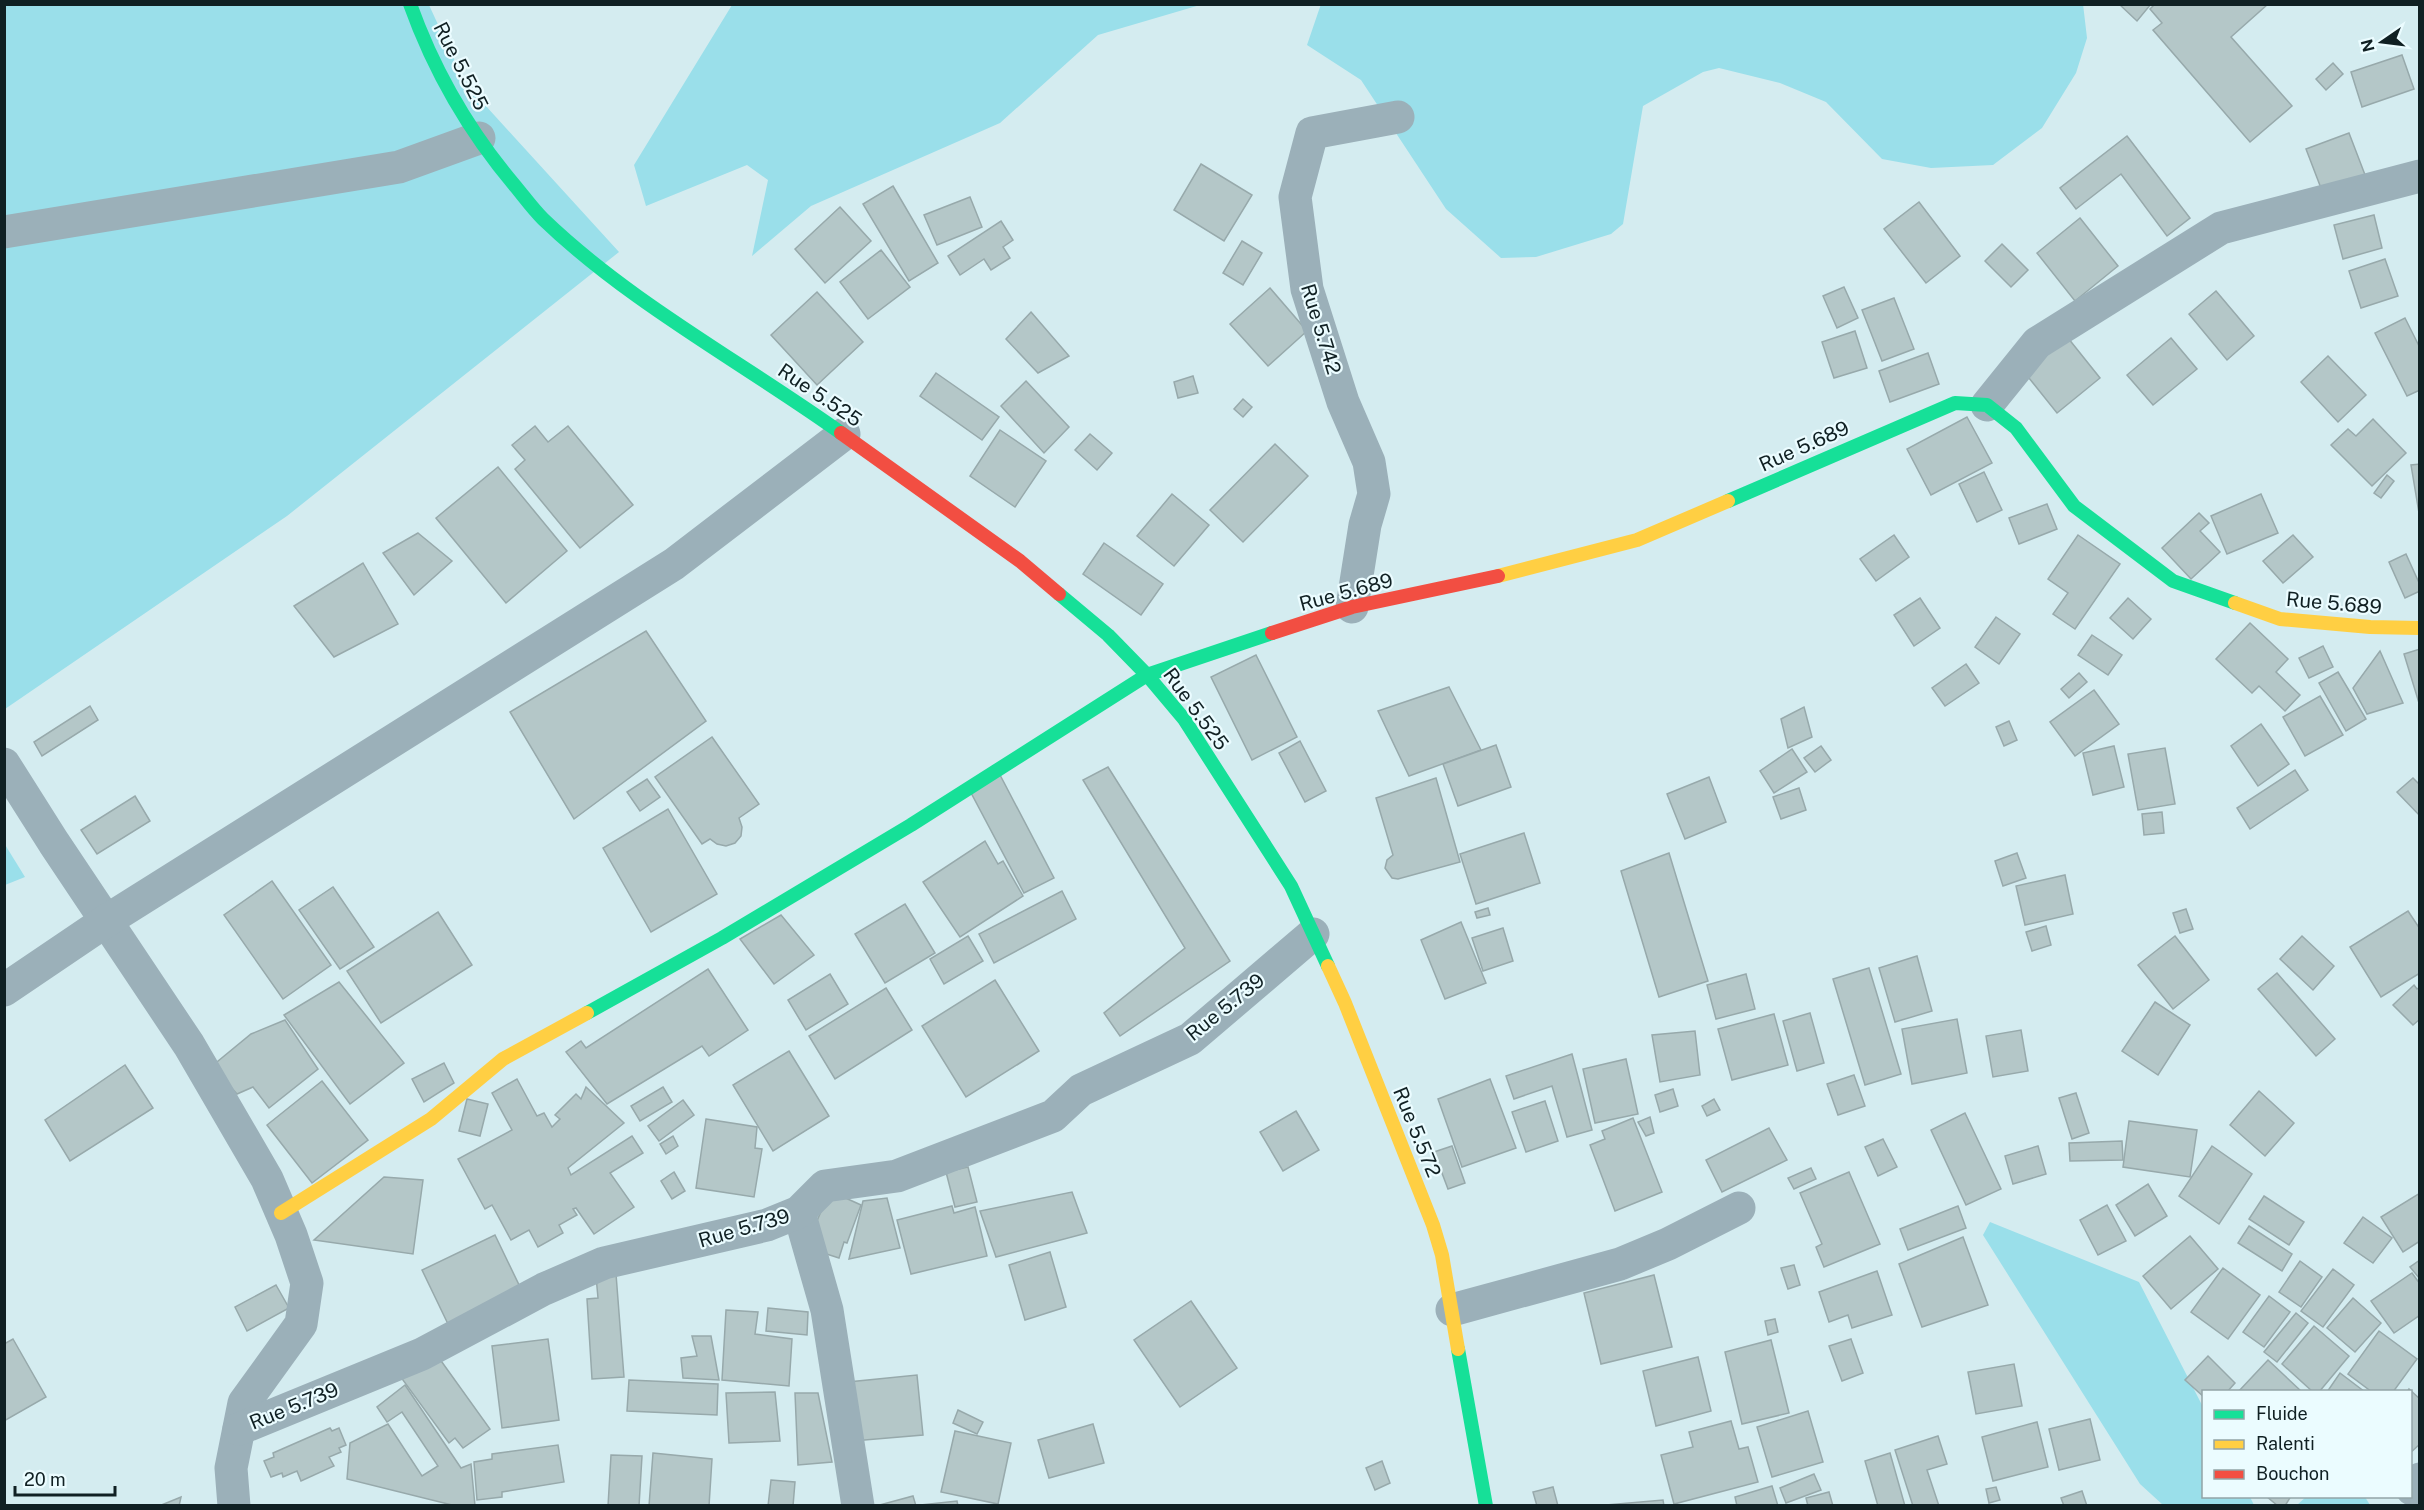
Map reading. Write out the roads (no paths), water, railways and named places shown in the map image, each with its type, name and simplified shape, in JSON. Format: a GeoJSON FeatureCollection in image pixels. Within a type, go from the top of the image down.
{"type":"FeatureCollection","features":[{"type":"Feature","properties":{"kind":"street","name":"Rue 5.525"},"geometry":{"type":"LineString","coordinates":[[410,4],[423,40],[459,110],[498,166],[543,218],[605,271],[692,333],[844,434],[1020,561],[1108,635],[1148,675],[1184,719],[1235,800]]}},
{"type":"Feature","properties":{"kind":"street","name":"Rue 5.742"},"geometry":{"type":"LineString","coordinates":[[1352,607],[1365,525],[1374,494],[1369,462],[1343,402],[1307,289],[1295,197],[1312,133],[1398,117]]}},
{"type":"Feature","properties":{"kind":"street"},"geometry":{"type":"LineString","coordinates":[[4,232],[399,167],[479,138]]}},
{"type":"Feature","properties":{"kind":"street"},"geometry":{"type":"LineString","coordinates":[[1987,405],[2037,343],[2221,228],[2420,176]]}},
{"type":"Feature","properties":{"kind":"street","name":"Rue 5.689"},"geometry":{"type":"LineString","coordinates":[[281,1213],[431,1119],[503,1059],[732,932],[911,825],[1148,675],[1352,607],[1518,571],[1637,540],[1955,403],[1987,405],[2016,428],[2074,506],[2173,581],[2280,619],[2370,627],[2420,628]]}},
{"type":"Feature","properties":{"kind":"street"},"geometry":{"type":"LineString","coordinates":[[4,990],[106,921],[674,564],[844,434]]}},
{"type":"Feature","properties":{"kind":"street"},"geometry":{"type":"LineString","coordinates":[[4,764],[189,1045],[267,1179],[307,1282],[301,1324],[244,1403],[231,1468],[234,1506]]}},
{"type":"Feature","properties":{"kind":"street","name":"Rue 5.572"},"geometry":{"type":"LineString","coordinates":[[1235,800],[1291,886],[1345,1003],[1433,1225],[1442,1255],[1484,1505]]}},
{"type":"Feature","properties":{"kind":"street","name":"Rue 5.739"},"geometry":{"type":"LineString","coordinates":[[239,1429],[422,1354],[544,1289],[604,1263],[767,1225],[799,1212],[825,1186],[897,1176],[1053,1116],[1081,1090],[1190,1039],[1313,934]]}},
{"type":"Feature","properties":{"kind":"street"},"geometry":{"type":"LineString","coordinates":[[1452,1310],[1620,1264],[1668,1244],[1739,1208]]}},
{"type":"Feature","properties":{"kind":"street"},"geometry":{"type":"LineString","coordinates":[[799,1212],[827,1310],[858,1506]]}}]}
